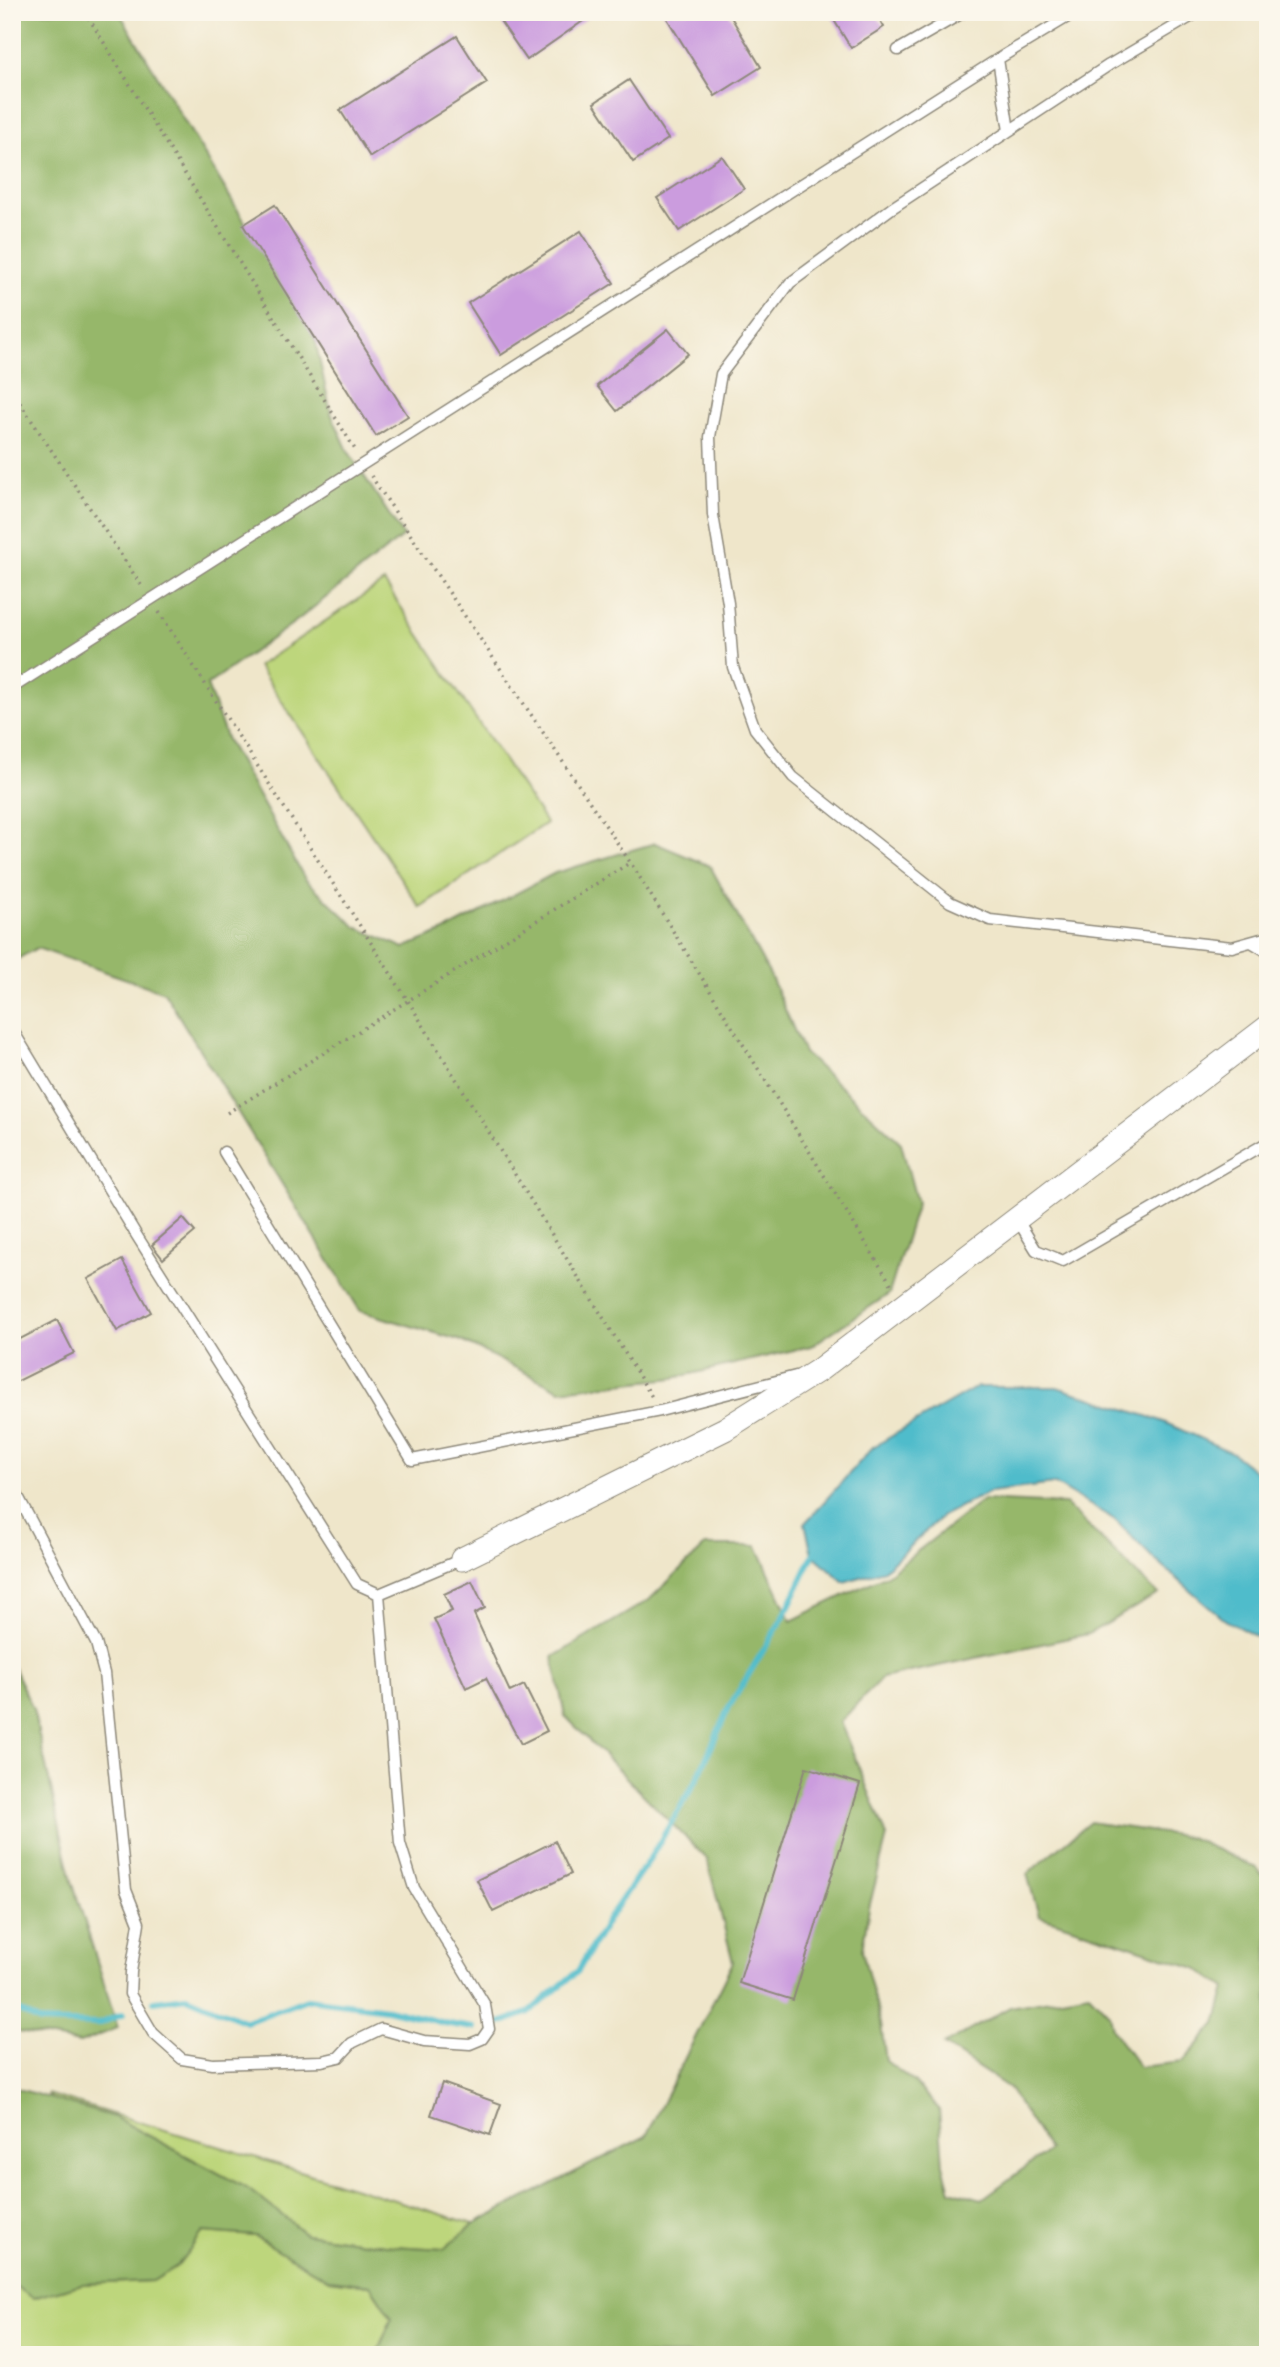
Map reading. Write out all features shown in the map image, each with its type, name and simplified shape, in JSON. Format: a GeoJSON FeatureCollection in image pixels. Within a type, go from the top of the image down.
{"type":"FeatureCollection","features":[{"type":"Feature","properties":{"kind":"street"},"geometry":{"type":"LineString","coordinates":[[462,1559],[725,1429],[819,1370],[1268,1027]]}},
{"type":"Feature","properties":{"kind":"lane"},"geometry":{"type":"LineString","coordinates":[[898,50],[964,12]]}},
{"type":"Feature","properties":{"kind":"lane"},"geometry":{"type":"LineString","coordinates":[[12,688],[1076,12]]}},
{"type":"Feature","properties":{"kind":"lane"},"geometry":{"type":"LineString","coordinates":[[1199,12],[1109,65],[892,208],[790,283],[721,374],[710,437],[713,515],[729,603],[733,667],[755,729],[793,776],[950,902],[990,920],[1233,947],[1268,937]]}},
{"type":"Feature","properties":{"kind":"lane"},"geometry":{"type":"LineString","coordinates":[[998,60],[1009,131]]}},
{"type":"Feature","properties":{"kind":"lane"},"geometry":{"type":"LineString","coordinates":[[1253,943],[1268,953]]}},
{"type":"Feature","properties":{"kind":"lane"},"geometry":{"type":"LineString","coordinates":[[12,1029],[144,1248],[357,1584],[379,1594],[462,1559]]}},
{"type":"Feature","properties":{"kind":"lane"},"geometry":{"type":"LineString","coordinates":[[1017,1219],[1036,1250],[1063,1261],[1268,1142]]}},
{"type":"Feature","properties":{"kind":"lane"},"geometry":{"type":"LineString","coordinates":[[224,1152],[412,1460],[660,1411],[819,1370]]}},
{"type":"Feature","properties":{"kind":"lane"},"geometry":{"type":"LineString","coordinates":[[12,1485],[96,1643],[104,1673],[126,1890],[139,1923],[130,1994],[153,2033],[182,2059],[212,2064],[322,2061],[340,2057],[352,2043],[381,2029],[425,2040],[470,2043],[482,2039],[489,2029],[485,2005],[414,1888],[400,1843],[379,1594]]}},
{"type":"Feature","properties":{"kind":"path"},"geometry":{"type":"LineString","coordinates":[[85,12],[364,465],[631,862],[904,1305]]}},
{"type":"Feature","properties":{"kind":"path"},"geometry":{"type":"LineString","coordinates":[[12,391],[151,600],[409,1001],[660,1411]]}},
{"type":"Feature","properties":{"kind":"path"},"geometry":{"type":"LineString","coordinates":[[227,1113],[631,862]]}},
{"type":"Feature","properties":{"kind":"green space"},"geometry":{"type":"Polygon","coordinates":[[[12,12],[119,12],[315,339],[331,413],[348,451],[403,536],[299,619],[207,685],[227,740],[305,879],[356,927],[404,948],[445,931],[555,873],[655,843],[710,866],[770,975],[804,1053],[901,1143],[917,1203],[889,1294],[811,1346],[674,1378],[560,1390],[462,1341],[360,1311],[164,992],[37,948],[12,962],[12,12]]]}},
{"type":"Feature","properties":{"kind":"green space"},"geometry":{"type":"Polygon","coordinates":[[[384,582],[546,823],[420,907],[258,666],[384,582]]]}},
{"type":"Feature","properties":{"kind":"green space"},"geometry":{"type":"Polygon","coordinates":[[[983,1500],[1065,1504],[1158,1594],[1088,1634],[882,1678],[840,1722],[887,1836],[869,1908],[862,1950],[881,2024],[886,2061],[914,2082],[939,2109],[943,2164],[950,2190],[982,2199],[1049,2150],[1009,2088],[944,2045],[1010,2007],[1089,1993],[1109,2014],[1112,2029],[1139,2067],[1183,2062],[1216,2024],[1226,1988],[1196,1968],[1039,1916],[1027,1874],[1090,1822],[1189,1837],[1257,1868],[1268,1882],[1268,2355],[376,2355],[392,2318],[370,2285],[329,2280],[255,2236],[203,2232],[177,2266],[153,2281],[82,2284],[33,2298],[12,2284],[12,2087],[114,2117],[248,2189],[306,2234],[393,2246],[444,2249],[473,2224],[646,2136],[733,1962],[707,1859],[565,1716],[553,1657],[649,1600],[705,1546],[757,1546],[791,1621],[887,1575],[983,1500]]]}},
{"type":"Feature","properties":{"kind":"green space"},"geometry":{"type":"Polygon","coordinates":[[[12,1665],[33,1709],[72,1881],[118,2028],[80,2043],[12,2031],[12,1665]]]}},
{"type":"Feature","properties":{"kind":"green space"},"geometry":{"type":"Polygon","coordinates":[[[47,2094],[473,2224],[444,2249],[393,2246],[306,2234],[248,2189],[114,2117],[53,2100],[47,2094]]]}},
{"type":"Feature","properties":{"kind":"green space"},"geometry":{"type":"Polygon","coordinates":[[[203,2232],[255,2236],[329,2280],[370,2285],[392,2318],[376,2355],[12,2355],[12,2284],[33,2298],[82,2284],[153,2281],[177,2266],[203,2232]]]}},
{"type":"Feature","properties":{"kind":"water"},"geometry":{"type":"Polygon","coordinates":[[[977,1387],[1057,1387],[1159,1420],[1233,1453],[1268,1481],[1268,1643],[1225,1620],[1153,1558],[1115,1520],[1055,1484],[989,1492],[942,1516],[884,1570],[844,1582],[812,1554],[805,1523],[873,1447],[977,1387]]]}},
{"type":"Feature","properties":{"kind":"building"},"geometry":{"type":"Polygon","coordinates":[[[494,12],[596,12],[527,60],[494,12]]]}},
{"type":"Feature","properties":{"kind":"building"},"geometry":{"type":"Polygon","coordinates":[[[663,12],[728,12],[761,67],[715,96],[663,12]]]}},
{"type":"Feature","properties":{"kind":"building"},"geometry":{"type":"Polygon","coordinates":[[[829,12],[875,12],[884,27],[851,48],[829,12]]]}},
{"type":"Feature","properties":{"kind":"building"},"geometry":{"type":"Polygon","coordinates":[[[457,36],[487,83],[370,157],[340,110],[457,36]]]}},
{"type":"Feature","properties":{"kind":"building"},"geometry":{"type":"Polygon","coordinates":[[[629,80],[668,139],[633,162],[594,103],[629,80]]]}},
{"type":"Feature","properties":{"kind":"building"},"geometry":{"type":"Polygon","coordinates":[[[722,156],[744,189],[679,231],[657,198],[722,156]]]}},
{"type":"Feature","properties":{"kind":"building"},"geometry":{"type":"Polygon","coordinates":[[[275,205],[408,416],[376,436],[243,225],[275,205]]]}},
{"type":"Feature","properties":{"kind":"building"},"geometry":{"type":"Polygon","coordinates":[[[581,231],[614,283],[501,355],[468,303],[581,231]]]}},
{"type":"Feature","properties":{"kind":"building"},"geometry":{"type":"Polygon","coordinates":[[[668,329],[688,354],[617,411],[597,386],[668,329]]]}},
{"type":"Feature","properties":{"kind":"building"},"geometry":{"type":"Polygon","coordinates":[[[183,1218],[195,1232],[163,1259],[152,1245],[183,1218]]]}},
{"type":"Feature","properties":{"kind":"building"},"geometry":{"type":"Polygon","coordinates":[[[122,1260],[151,1312],[117,1331],[88,1279],[122,1260]]]}},
{"type":"Feature","properties":{"kind":"building"},"geometry":{"type":"Polygon","coordinates":[[[57,1320],[74,1353],[12,1384],[12,1343],[57,1320]]]}},
{"type":"Feature","properties":{"kind":"building"},"geometry":{"type":"Polygon","coordinates":[[[472,1581],[485,1608],[474,1614],[510,1692],[524,1685],[547,1731],[521,1744],[486,1678],[466,1688],[434,1619],[452,1611],[444,1594],[472,1581]]]}},
{"type":"Feature","properties":{"kind":"building"},"geometry":{"type":"Polygon","coordinates":[[[806,1767],[860,1784],[793,2000],[739,1983],[806,1767]]]}},
{"type":"Feature","properties":{"kind":"building"},"geometry":{"type":"Polygon","coordinates":[[[555,1841],[571,1874],[493,1912],[477,1880],[555,1841]]]}},
{"type":"Feature","properties":{"kind":"building"},"geometry":{"type":"Polygon","coordinates":[[[442,2083],[501,2104],[490,2135],[431,2115],[442,2083]]]}},
{"type":"Feature","properties":{"kind":"waterway"},"geometry":{"type":"LineString","coordinates":[[500,2023],[528,2013],[578,1971],[697,1779],[729,1707],[784,1616],[816,1549]]}},
{"type":"Feature","properties":{"kind":"waterway"},"geometry":{"type":"LineString","coordinates":[[154,2001],[187,1997],[246,2022],[307,1999],[387,2009],[474,2028]]}},
{"type":"Feature","properties":{"kind":"waterway"},"geometry":{"type":"LineString","coordinates":[[12,2007],[40,2022],[98,2024],[123,2014]]}}]}
